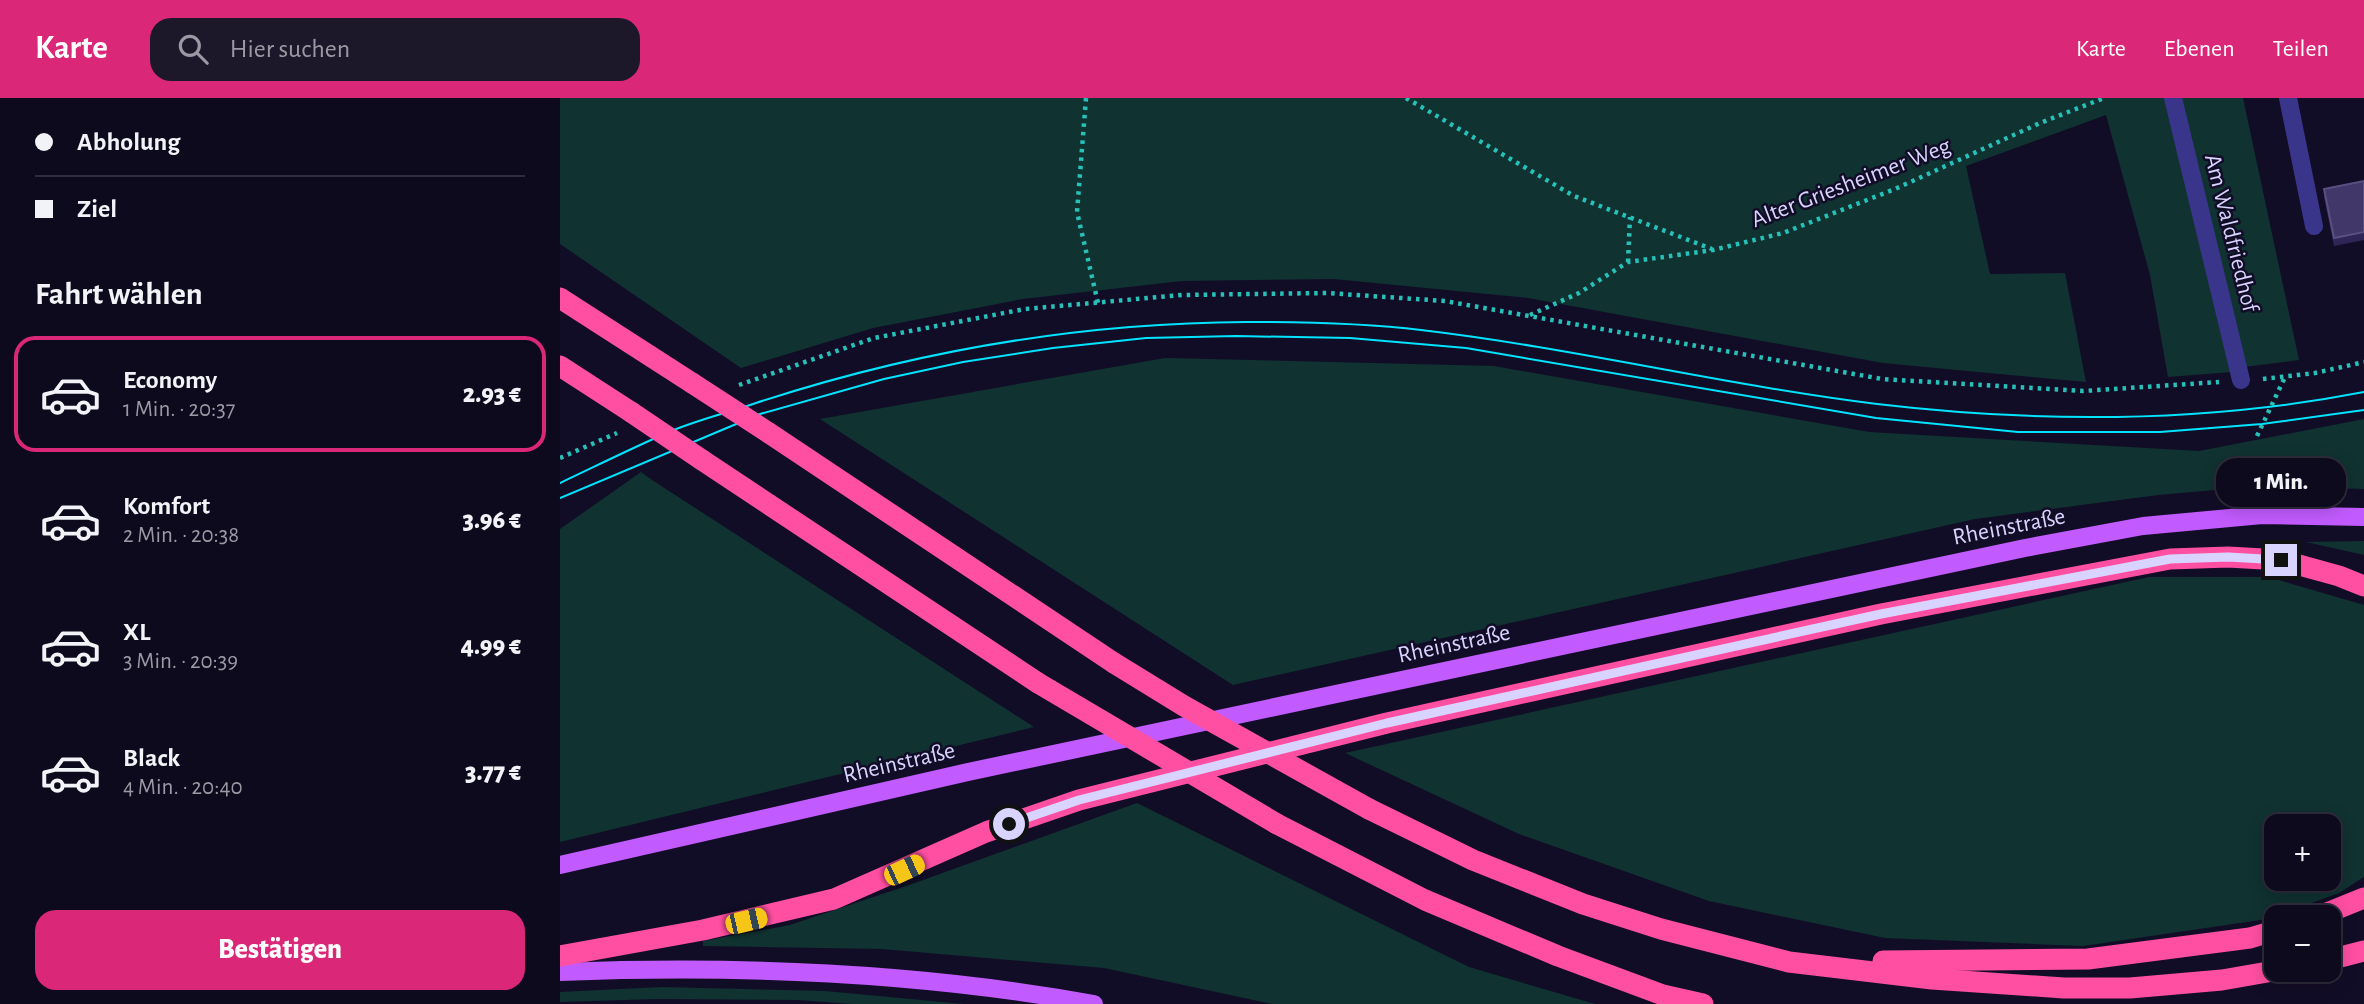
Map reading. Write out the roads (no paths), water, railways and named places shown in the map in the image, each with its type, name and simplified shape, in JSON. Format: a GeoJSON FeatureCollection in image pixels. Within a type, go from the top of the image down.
{"type":"FeatureCollection","features":[{"type":"Feature","properties":{"kind":"highway"},"geometry":{"type":"LineString","coordinates":[[560,298],[769,433],[1114,663],[1184,706],[1369,809],[1473,860],[1583,904],[1661,929],[1789,962],[1932,979],[2064,988],[2143,987],[2222,980],[2264,973]]}},
{"type":"Feature","properties":{"kind":"highway"},"geometry":{"type":"LineString","coordinates":[[560,366],[1038,683],[1277,824],[1425,900],[1558,956],[1663,995],[1703,1004]]}},
{"type":"Feature","properties":{"kind":"highway"},"geometry":{"type":"LineString","coordinates":[[560,956],[714,928],[834,899],[985,832],[1079,800],[1387,723],[1881,614],[2170,559],[2228,557],[2281,560],[2364,586]]}},
{"type":"Feature","properties":{"kind":"highway"},"geometry":{"type":"LineString","coordinates":[[2341,907],[2364,898]]}},
{"type":"Feature","properties":{"kind":"highway"},"geometry":{"type":"LineString","coordinates":[[1789,962],[2088,959],[2250,938],[2264,934]]}},
{"type":"Feature","properties":{"kind":"highway"},"geometry":{"type":"LineString","coordinates":[[2341,957],[2364,951]]}},
{"type":"Feature","properties":{"kind":"main road","name":"Rheinstraße"},"geometry":{"type":"LineString","coordinates":[[560,865],[968,772],[2025,548],[2143,526],[2262,515],[2364,517]]}},
{"type":"Feature","properties":{"kind":"main road"},"geometry":{"type":"LineString","coordinates":[[560,972],[668,968],[816,972],[965,984],[1094,1004]]}},
{"type":"Feature","properties":{"kind":"lane","name":"Am Waldfriedhof"},"geometry":{"type":"LineString","coordinates":[[2173,98],[2241,380]]}},
{"type":"Feature","properties":{"kind":"lane"},"geometry":{"type":"LineString","coordinates":[[2288,98],[2314,226]]}},
{"type":"Feature","properties":{"kind":"tram line"},"geometry":{"type":"LineString","coordinates":[[560,483],[690,424],[876,369],[998,343],[1059,334],[1184,324],[1312,323],[1421,330],[1535,346],[1820,396],[1999,415],[2121,417],[2182,414],[2243,410],[2364,392]]}},
{"type":"Feature","properties":{"kind":"tram line"},"geometry":{"type":"LineString","coordinates":[[560,498],[760,414],[884,379],[963,362],[1053,348],[1146,338],[1350,338],[1466,348],[1876,418],[2018,432],[2160,432],[2262,424],[2364,410]]}}]}
